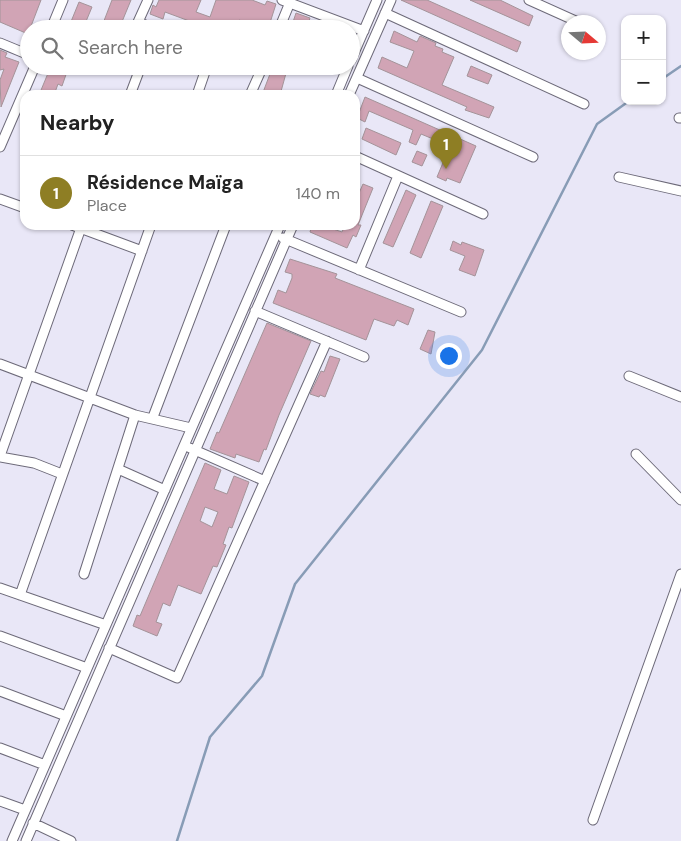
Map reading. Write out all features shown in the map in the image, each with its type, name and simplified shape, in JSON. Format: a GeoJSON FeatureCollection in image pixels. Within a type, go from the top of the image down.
{"type":"FeatureCollection","features":[{"type":"Feature","properties":{"kind":"street"},"geometry":{"type":"LineString","coordinates":[[55,20],[63,0]]}},
{"type":"Feature","properties":{"kind":"street"},"geometry":{"type":"LineString","coordinates":[[139,20],[148,0]]}},
{"type":"Feature","properties":{"kind":"street"},"geometry":{"type":"LineString","coordinates":[[360,40],[377,0]]}},
{"type":"Feature","properties":{"kind":"street"},"geometry":{"type":"LineString","coordinates":[[360,69],[391,0]]}},
{"type":"Feature","properties":{"kind":"street"},"geometry":{"type":"LineString","coordinates":[[529,0],[562,15]]}},
{"type":"Feature","properties":{"kind":"street"},"geometry":{"type":"LineString","coordinates":[[282,20],[288,1],[336,20]]}},
{"type":"Feature","properties":{"kind":"street"},"geometry":{"type":"LineString","coordinates":[[385,13],[584,104]]}},
{"type":"Feature","properties":{"kind":"street"},"geometry":{"type":"LineString","coordinates":[[360,29],[364,31]]}},
{"type":"Feature","properties":{"kind":"street"},"geometry":{"type":"LineString","coordinates":[[0,43],[20,51]]}},
{"type":"Feature","properties":{"kind":"street"},"geometry":{"type":"LineString","coordinates":[[23,90],[30,75]]}},
{"type":"Feature","properties":{"kind":"street"},"geometry":{"type":"LineString","coordinates":[[132,90],[138,75]]}},
{"type":"Feature","properties":{"kind":"street"},"geometry":{"type":"LineString","coordinates":[[199,90],[205,75]]}},
{"type":"Feature","properties":{"kind":"street"},"geometry":{"type":"LineString","coordinates":[[252,90],[259,75]]}},
{"type":"Feature","properties":{"kind":"street"},"geometry":{"type":"LineString","coordinates":[[338,90],[344,75]]}},
{"type":"Feature","properties":{"kind":"street"},"geometry":{"type":"LineString","coordinates":[[351,90],[357,75]]}},
{"type":"Feature","properties":{"kind":"street"},"geometry":{"type":"LineString","coordinates":[[356,78],[533,157]]}},
{"type":"Feature","properties":{"kind":"street"},"geometry":{"type":"LineString","coordinates":[[0,147],[4,126],[20,95]]}},
{"type":"Feature","properties":{"kind":"street"},"geometry":{"type":"LineString","coordinates":[[360,158],[483,214]]}},
{"type":"Feature","properties":{"kind":"street"},"geometry":{"type":"LineString","coordinates":[[359,270],[398,176]]}},
{"type":"Feature","properties":{"kind":"street"},"geometry":{"type":"LineString","coordinates":[[619,177],[681,191]]}},
{"type":"Feature","properties":{"kind":"street"},"geometry":{"type":"LineString","coordinates":[[0,199],[20,206]]}},
{"type":"Feature","properties":{"kind":"street"},"geometry":{"type":"LineString","coordinates":[[62,474],[34,463],[0,456],[77,230]]}},
{"type":"Feature","properties":{"kind":"street"},"geometry":{"type":"LineString","coordinates":[[88,230],[142,251]]}},
{"type":"Feature","properties":{"kind":"street"},"geometry":{"type":"LineString","coordinates":[[20,595],[149,230]]}},
{"type":"Feature","properties":{"kind":"street"},"geometry":{"type":"LineString","coordinates":[[154,417],[224,230]]}},
{"type":"Feature","properties":{"kind":"street"},"geometry":{"type":"LineString","coordinates":[[12,841],[278,230]]}},
{"type":"Feature","properties":{"kind":"street"},"geometry":{"type":"LineString","coordinates":[[26,841],[291,230]]}},
{"type":"Feature","properties":{"kind":"street"},"geometry":{"type":"LineString","coordinates":[[276,234],[460,312]]}},
{"type":"Feature","properties":{"kind":"street"},"geometry":{"type":"LineString","coordinates":[[255,311],[364,357]]}},
{"type":"Feature","properties":{"kind":"street"},"geometry":{"type":"LineString","coordinates":[[109,648],[178,678],[327,341]]}},
{"type":"Feature","properties":{"kind":"street"},"geometry":{"type":"LineString","coordinates":[[0,364],[134,415],[154,417],[191,428]]}},
{"type":"Feature","properties":{"kind":"street"},"geometry":{"type":"LineString","coordinates":[[629,376],[681,397]]}},
{"type":"Feature","properties":{"kind":"street"},"geometry":{"type":"LineString","coordinates":[[84,574],[134,415]]}},
{"type":"Feature","properties":{"kind":"street"},"geometry":{"type":"LineString","coordinates":[[184,445],[265,481]]}},
{"type":"Feature","properties":{"kind":"street"},"geometry":{"type":"LineString","coordinates":[[636,454],[681,500]]}},
{"type":"Feature","properties":{"kind":"street"},"geometry":{"type":"LineString","coordinates":[[118,469],[165,490]]}},
{"type":"Feature","properties":{"kind":"street"},"geometry":{"type":"LineString","coordinates":[[593,820],[681,574]]}},
{"type":"Feature","properties":{"kind":"street"},"geometry":{"type":"LineString","coordinates":[[0,588],[106,625]]}},
{"type":"Feature","properties":{"kind":"street"},"geometry":{"type":"LineString","coordinates":[[0,636],[87,668]]}},
{"type":"Feature","properties":{"kind":"street"},"geometry":{"type":"LineString","coordinates":[[0,691],[66,716]]}},
{"type":"Feature","properties":{"kind":"street"},"geometry":{"type":"LineString","coordinates":[[0,748],[45,765]]}},
{"type":"Feature","properties":{"kind":"street"},"geometry":{"type":"LineString","coordinates":[[0,801],[25,810]]}},
{"type":"Feature","properties":{"kind":"street"},"geometry":{"type":"LineString","coordinates":[[33,823],[71,841]]}},
{"type":"Feature","properties":{"kind":"building"},"geometry":{"type":"Polygon","coordinates":[[[0,0],[41,0],[33,20],[20,20],[20,31],[0,22],[0,0]]]}},
{"type":"Feature","properties":{"kind":"building"},"geometry":{"type":"Polygon","coordinates":[[[112,0],[131,0],[123,20],[104,20],[112,0]]]}},
{"type":"Feature","properties":{"kind":"building"},"geometry":{"type":"Polygon","coordinates":[[[159,0],[201,0],[196,12],[210,17],[216,0],[252,0],[265,5],[267,1],[276,4],[271,20],[187,20],[165,12],[163,19],[150,14],[153,5],[156,7],[159,0]]]}},
{"type":"Feature","properties":{"kind":"building"},"geometry":{"type":"Polygon","coordinates":[[[401,0],[427,0],[521,42],[517,52],[401,0]]]}},
{"type":"Feature","properties":{"kind":"building"},"geometry":{"type":"Polygon","coordinates":[[[470,0],[500,0],[533,16],[529,26],[470,0]]]}},
{"type":"Feature","properties":{"kind":"building"},"geometry":{"type":"Polygon","coordinates":[[[79,2],[92,7],[87,20],[72,20],[79,2]]]}},
{"type":"Feature","properties":{"kind":"building"},"geometry":{"type":"Polygon","coordinates":[[[296,13],[310,18],[309,20],[294,20],[296,13]]]}},
{"type":"Feature","properties":{"kind":"building"},"geometry":{"type":"Polygon","coordinates":[[[394,31],[417,42],[420,36],[436,43],[435,46],[443,49],[442,52],[454,57],[442,85],[494,107],[489,118],[465,110],[467,107],[378,68],[382,57],[407,68],[414,51],[390,42],[394,31]]]}},
{"type":"Feature","properties":{"kind":"building"},"geometry":{"type":"Polygon","coordinates":[[[0,50],[7,53],[5,57],[19,62],[1,107],[0,80],[4,69],[0,70],[0,50]]]}},
{"type":"Feature","properties":{"kind":"building"},"geometry":{"type":"Polygon","coordinates":[[[471,66],[492,75],[488,84],[467,76],[471,66]]]}},
{"type":"Feature","properties":{"kind":"building"},"geometry":{"type":"Polygon","coordinates":[[[47,75],[66,75],[62,86],[58,84],[56,90],[41,90],[47,75]]]}},
{"type":"Feature","properties":{"kind":"building"},"geometry":{"type":"Polygon","coordinates":[[[270,75],[286,75],[281,90],[264,90],[270,75]]]}},
{"type":"Feature","properties":{"kind":"building"},"geometry":{"type":"Polygon","coordinates":[[[365,97],[476,146],[460,183],[447,178],[446,181],[437,177],[450,146],[421,134],[416,145],[409,142],[413,130],[369,111],[365,122],[360,120],[360,110],[365,97]]]}},
{"type":"Feature","properties":{"kind":"building"},"geometry":{"type":"Polygon","coordinates":[[[366,128],[401,143],[396,155],[362,139],[366,128]]]}},
{"type":"Feature","properties":{"kind":"building"},"geometry":{"type":"Polygon","coordinates":[[[417,151],[427,155],[422,166],[412,162],[417,151]]]}},
{"type":"Feature","properties":{"kind":"building"},"geometry":{"type":"Polygon","coordinates":[[[363,184],[373,188],[360,220],[360,191],[363,184]]]}},
{"type":"Feature","properties":{"kind":"building"},"geometry":{"type":"Polygon","coordinates":[[[406,190],[416,195],[393,247],[383,243],[406,190]]]}},
{"type":"Feature","properties":{"kind":"building"},"geometry":{"type":"Polygon","coordinates":[[[431,201],[443,206],[421,258],[410,253],[431,201]]]}},
{"type":"Feature","properties":{"kind":"building"},"geometry":{"type":"Polygon","coordinates":[[[311,230],[336,230],[342,232],[343,230],[359,230],[356,237],[353,235],[347,248],[310,232],[311,230]]]}},
{"type":"Feature","properties":{"kind":"building"},"geometry":{"type":"Polygon","coordinates":[[[453,241],[461,245],[462,242],[484,250],[475,276],[459,270],[465,256],[450,250],[453,241]]]}},
{"type":"Feature","properties":{"kind":"building"},"geometry":{"type":"Polygon","coordinates":[[[290,259],[337,274],[335,278],[414,309],[408,325],[397,320],[394,326],[374,319],[366,340],[273,303],[278,290],[286,293],[292,278],[292,274],[285,272],[290,259]]]}},
{"type":"Feature","properties":{"kind":"building"},"geometry":{"type":"Polygon","coordinates":[[[267,323],[311,341],[266,450],[264,449],[259,462],[236,454],[235,458],[210,449],[217,432],[219,433],[267,323]]]}},
{"type":"Feature","properties":{"kind":"building"},"geometry":{"type":"Polygon","coordinates":[[[428,330],[435,332],[431,354],[420,349],[428,330]]]}},
{"type":"Feature","properties":{"kind":"building"},"geometry":{"type":"Polygon","coordinates":[[[330,356],[340,359],[325,397],[310,394],[321,371],[324,372],[330,356]]]}},
{"type":"Feature","properties":{"kind":"building"},"geometry":{"type":"Polygon","coordinates":[[[205,463],[221,470],[214,489],[227,494],[234,476],[249,482],[232,528],[229,527],[223,544],[226,545],[217,567],[213,566],[201,594],[178,585],[170,606],[163,603],[156,622],[162,624],[157,636],[133,626],[137,615],[140,616],[205,463]],[[205,507],[200,521],[212,527],[218,512],[205,507]]]}},
{"type":"Feature","properties":{"kind":"waterway"},"geometry":{"type":"LineString","coordinates":[[666,76],[681,66]]}},
{"type":"Feature","properties":{"kind":"waterway"},"geometry":{"type":"LineString","coordinates":[[177,841],[210,737],[262,676],[295,584],[482,350],[597,124],[623,105]]}},
{"type":"Feature","properties":{"kind":"place","name":"Résidence Maïga"},"geometry":{"type":"Point","coordinates":[446,169]}}]}
